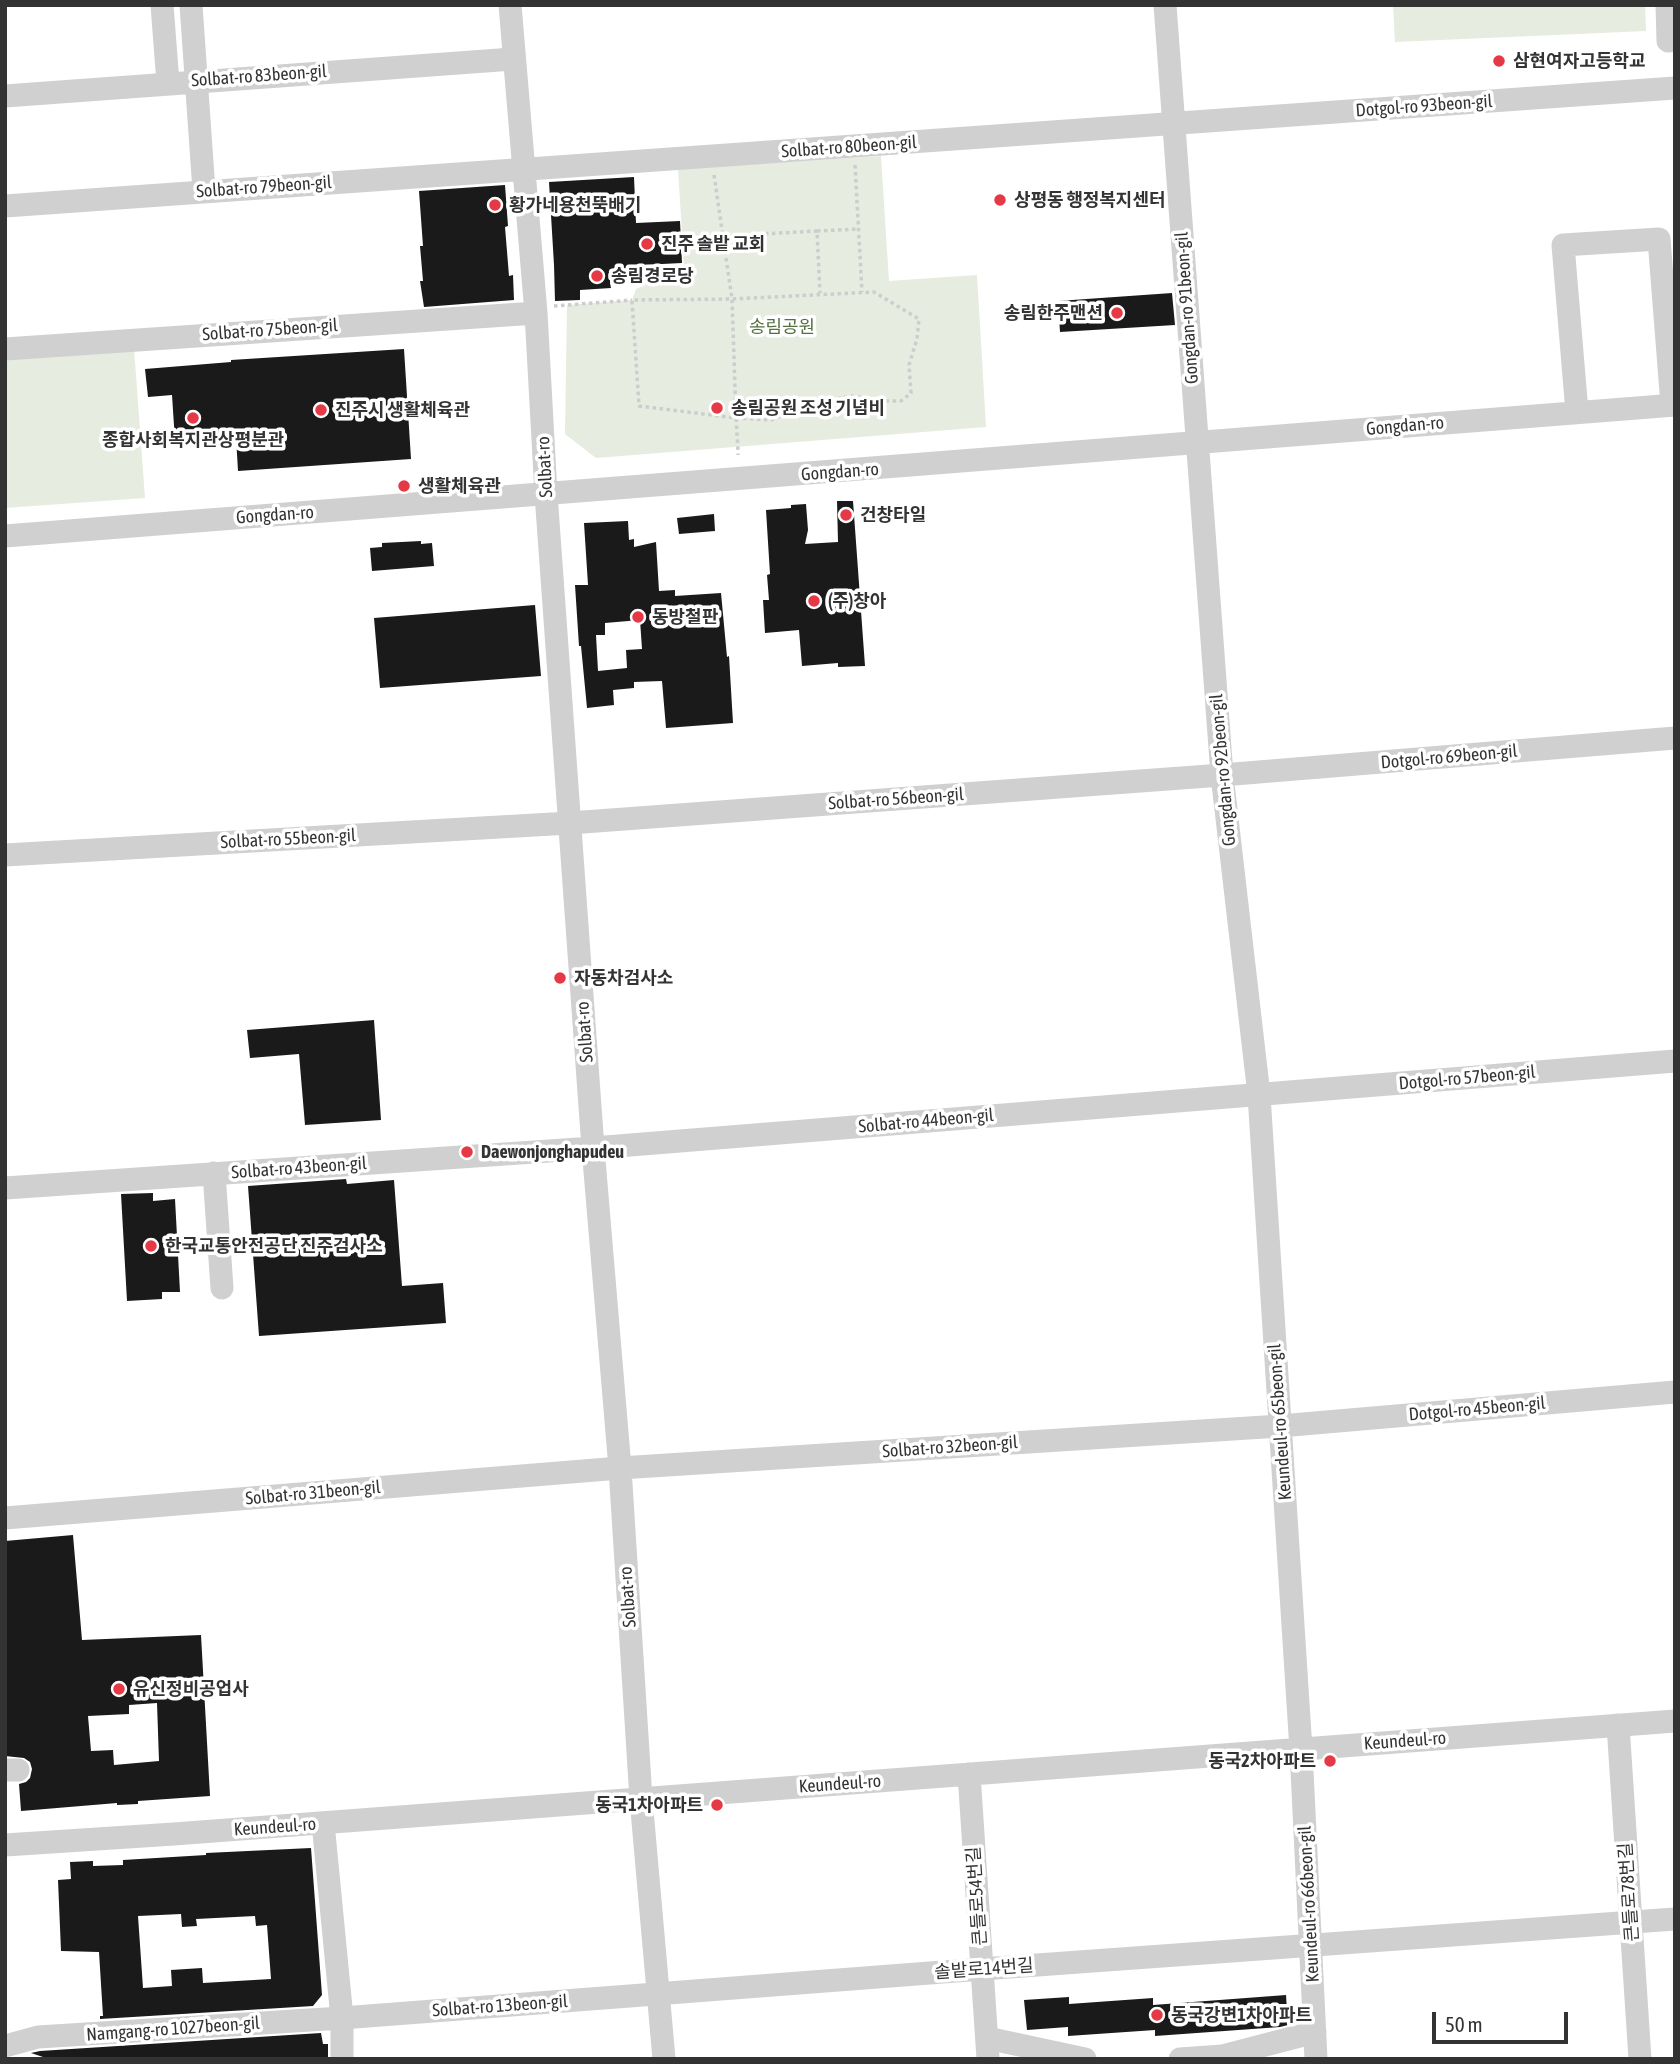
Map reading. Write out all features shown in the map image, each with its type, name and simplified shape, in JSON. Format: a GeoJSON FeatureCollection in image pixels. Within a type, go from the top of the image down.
{"type":"FeatureCollection","features":[{"type":"Feature","properties":{"kind":"street"},"geometry":{"type":"LineString","coordinates":[[162,5],[168,83]]}},
{"type":"Feature","properties":{"kind":"street"},"geometry":{"type":"LineString","coordinates":[[191,5],[204,191]]}},
{"type":"Feature","properties":{"kind":"street","name":"Solbat-ro"},"geometry":{"type":"LineString","coordinates":[[510,5],[535,310],[593,1147],[620,1468],[641,1799],[664,2059]]}},
{"type":"Feature","properties":{"kind":"street","name":"Gongdan-ro 91beon-gil"},"geometry":{"type":"LineString","coordinates":[[1165,5],[1197,444]]}},
{"type":"Feature","properties":{"kind":"street"},"geometry":{"type":"LineString","coordinates":[[1667,5],[1668,41],[1675,40]]}},
{"type":"Feature","properties":{"kind":"street","name":"Solbat-ro 83beon-gil"},"geometry":{"type":"LineString","coordinates":[[5,96],[513,59]]}},
{"type":"Feature","properties":{"kind":"street","name":"Dotgol-ro 93beon-gil"},"geometry":{"type":"LineString","coordinates":[[1174,123],[1675,88]]}},
{"type":"Feature","properties":{"kind":"street","name":"Solbat-ro 80beon-gil"},"geometry":{"type":"LineString","coordinates":[[523,170],[1174,123]]}},
{"type":"Feature","properties":{"kind":"street","name":"Solbat-ro 79beon-gil"},"geometry":{"type":"LineString","coordinates":[[5,205],[523,170]]}},
{"type":"Feature","properties":{"kind":"street"},"geometry":{"type":"LineString","coordinates":[[1577,412],[1563,245],[1658,239],[1674,405]]}},
{"type":"Feature","properties":{"kind":"street","name":"Solbat-ro 75beon-gil"},"geometry":{"type":"LineString","coordinates":[[5,349],[535,310]]}},
{"type":"Feature","properties":{"kind":"street","name":"Gongdan-ro"},"geometry":{"type":"LineString","coordinates":[[5,536],[1674,405]]}},
{"type":"Feature","properties":{"kind":"street","name":"Gongdan-ro 92beon-gil"},"geometry":{"type":"LineString","coordinates":[[1197,444],[1222,775],[1259,1095]]}},
{"type":"Feature","properties":{"kind":"street","name":"Dotgol-ro 69beon-gil"},"geometry":{"type":"LineString","coordinates":[[1222,775],[1675,738]]}},
{"type":"Feature","properties":{"kind":"street","name":"Solbat-ro 56beon-gil"},"geometry":{"type":"LineString","coordinates":[[570,823],[1222,775]]}},
{"type":"Feature","properties":{"kind":"street","name":"Solbat-ro 55beon-gil"},"geometry":{"type":"LineString","coordinates":[[5,855],[570,823]]}},
{"type":"Feature","properties":{"kind":"street","name":"Dotgol-ro 57beon-gil"},"geometry":{"type":"LineString","coordinates":[[1259,1095],[1675,1060]]}},
{"type":"Feature","properties":{"kind":"street","name":"Solbat-ro 44beon-gil"},"geometry":{"type":"LineString","coordinates":[[593,1147],[1259,1095]]}},
{"type":"Feature","properties":{"kind":"street","name":"Keundeul-ro 65beon-gil"},"geometry":{"type":"LineString","coordinates":[[1259,1095],[1301,1749]]}},
{"type":"Feature","properties":{"kind":"street","name":"Solbat-ro 43beon-gil"},"geometry":{"type":"LineString","coordinates":[[5,1188],[593,1147]]}},
{"type":"Feature","properties":{"kind":"street"},"geometry":{"type":"LineString","coordinates":[[214,1173],[222,1288]]}},
{"type":"Feature","properties":{"kind":"street","name":"Dotgol-ro 45beon-gil"},"geometry":{"type":"LineString","coordinates":[[1280,1426],[1675,1392]]}},
{"type":"Feature","properties":{"kind":"street","name":"Solbat-ro 32beon-gil"},"geometry":{"type":"LineString","coordinates":[[620,1468],[1280,1426]]}},
{"type":"Feature","properties":{"kind":"street","name":"Solbat-ro 31beon-gil"},"geometry":{"type":"LineString","coordinates":[[5,1518],[620,1468]]}},
{"type":"Feature","properties":{"kind":"street","name":"Keundeul-ro"},"geometry":{"type":"LineString","coordinates":[[5,1845],[1675,1721]]}},
{"type":"Feature","properties":{"kind":"street","name":"큰들로78번길"},"geometry":{"type":"LineString","coordinates":[[1618,1725],[1640,2059]]}},
{"type":"Feature","properties":{"kind":"street","name":"Keundeul-ro 66beon-gil"},"geometry":{"type":"LineString","coordinates":[[1301,1749],[1316,2059]]}},
{"type":"Feature","properties":{"kind":"street","name":"큰들로54번길"},"geometry":{"type":"LineString","coordinates":[[969,1774],[987,2048]]}},
{"type":"Feature","properties":{"kind":"street"},"geometry":{"type":"LineString","coordinates":[[323,1823],[342,2018],[342,2059]]}},
{"type":"Feature","properties":{"kind":"street","name":"솔밭로14번길"},"geometry":{"type":"LineString","coordinates":[[658,1995],[1675,1919]]}},
{"type":"Feature","properties":{"kind":"street","name":"Solbat-ro 13beon-gil"},"geometry":{"type":"LineString","coordinates":[[342,2018],[658,1995]]}},
{"type":"Feature","properties":{"kind":"street","name":"Namgang-ro 1027beon-gil"},"geometry":{"type":"LineString","coordinates":[[5,2046],[38,2037],[342,2018]]}},
{"type":"Feature","properties":{"kind":"street"},"geometry":{"type":"LineString","coordinates":[[1180,2059],[1223,2056],[1315,2032]]}},
{"type":"Feature","properties":{"kind":"street"},"geometry":{"type":"LineString","coordinates":[[987,2048],[1085,2059]]}},
{"type":"Feature","properties":{"kind":"path"},"geometry":{"type":"LineString","coordinates":[[855,158],[862,292]]}},
{"type":"Feature","properties":{"kind":"path"},"geometry":{"type":"LineString","coordinates":[[713,167],[732,299],[738,455]]}},
{"type":"Feature","properties":{"kind":"path"},"geometry":{"type":"LineString","coordinates":[[723,236],[859,229]]}},
{"type":"Feature","properties":{"kind":"path"},"geometry":{"type":"LineString","coordinates":[[817,232],[820,293]]}},
{"type":"Feature","properties":{"kind":"path"},"geometry":{"type":"LineString","coordinates":[[535,310],[632,300],[732,299],[874,292],[919,319],[917,340],[909,365],[911,393],[901,401],[851,396],[814,403],[771,420],[639,406],[632,300]]}},
{"type":"Feature","properties":{"kind":"green space"},"geometry":{"type":"Polygon","coordinates":[[[1393,5],[1645,5],[1646,31],[1395,42],[1393,5]]]}},
{"type":"Feature","properties":{"kind":"green space","name":"송림공원"},"geometry":{"type":"Polygon","coordinates":[[[881,156],[889,281],[977,275],[986,427],[596,458],[565,434],[567,305],[632,300],[636,289],[645,282],[644,268],[684,265],[678,169],[881,156]]]}},
{"type":"Feature","properties":{"kind":"green space"},"geometry":{"type":"Polygon","coordinates":[[[134,348],[145,498],[5,508],[5,358],[134,348]]]}},
{"type":"Feature","properties":{"kind":"building"},"geometry":{"type":"Polygon","coordinates":[[[634,177],[636,223],[680,221],[682,263],[642,265],[643,280],[610,283],[611,288],[580,290],[580,300],[555,301],[549,182],[634,177]]]}},
{"type":"Feature","properties":{"kind":"building"},"geometry":{"type":"Polygon","coordinates":[[[505,185],[508,226],[505,227],[514,300],[424,307],[420,281],[423,281],[420,246],[423,246],[419,191],[505,185]]]}},
{"type":"Feature","properties":{"kind":"building","name":"송림한주맨션"},"geometry":{"type":"Polygon","coordinates":[[[1172,293],[1175,325],[1060,332],[1058,301],[1172,293]]]}},
{"type":"Feature","properties":{"kind":"building","name":"진주시 생활체육관"},"geometry":{"type":"Polygon","coordinates":[[[404,349],[411,459],[238,471],[236,437],[175,441],[172,395],[148,397],[145,369],[231,360],[404,349]]]}},
{"type":"Feature","properties":{"kind":"building"},"geometry":{"type":"Polygon","coordinates":[[[837,501],[853,501],[865,666],[838,667],[838,663],[802,666],[799,630],[765,633],[763,600],[769,600],[767,575],[770,574],[766,510],[806,504],[808,530],[805,544],[838,542],[837,501]]]}},
{"type":"Feature","properties":{"kind":"building"},"geometry":{"type":"Polygon","coordinates":[[[714,514],[715,531],[679,534],[677,518],[714,514]]]}},
{"type":"Feature","properties":{"kind":"building"},"geometry":{"type":"Polygon","coordinates":[[[628,521],[629,540],[634,539],[634,547],[656,542],[659,591],[675,590],[675,596],[721,593],[727,657],[729,656],[733,723],[666,728],[662,681],[634,682],[634,688],[613,690],[614,705],[587,708],[575,585],[588,585],[584,523],[628,521]],[[640,620],[605,623],[605,635],[596,635],[598,671],[627,668],[626,650],[642,649],[640,620]]]}},
{"type":"Feature","properties":{"kind":"building"},"geometry":{"type":"Polygon","coordinates":[[[421,541],[421,544],[432,543],[434,566],[372,571],[370,548],[382,547],[382,543],[421,541]]]}},
{"type":"Feature","properties":{"kind":"building"},"geometry":{"type":"Polygon","coordinates":[[[535,605],[541,676],[380,688],[374,618],[535,605]]]}},
{"type":"Feature","properties":{"kind":"building"},"geometry":{"type":"Polygon","coordinates":[[[374,1020],[381,1120],[305,1125],[299,1054],[250,1058],[247,1030],[374,1020]]]}},
{"type":"Feature","properties":{"kind":"building"},"geometry":{"type":"Polygon","coordinates":[[[346,1179],[347,1184],[394,1180],[402,1286],[443,1283],[446,1323],[259,1336],[248,1186],[346,1179]]]}},
{"type":"Feature","properties":{"kind":"building","name":"한국교통안전공단 진주검사소"},"geometry":{"type":"Polygon","coordinates":[[[153,1193],[153,1201],[175,1199],[180,1292],[162,1292],[162,1299],[127,1301],[121,1194],[153,1193]]]}},
{"type":"Feature","properties":{"kind":"building"},"geometry":{"type":"Polygon","coordinates":[[[73,1535],[82,1640],[201,1635],[210,1796],[138,1801],[138,1804],[117,1803],[21,1811],[19,1784],[30,1778],[32,1769],[30,1762],[24,1758],[5,1756],[5,1541],[73,1535]],[[157,1703],[129,1705],[129,1714],[88,1716],[91,1751],[113,1750],[114,1765],[159,1761],[157,1703]]]}},
{"type":"Feature","properties":{"kind":"building"},"geometry":{"type":"Polygon","coordinates":[[[311,1848],[322,1995],[313,2006],[100,2019],[100,2016],[103,2016],[99,1952],[61,1951],[58,1880],[71,1879],[70,1862],[93,1861],[93,1866],[123,1865],[123,1860],[311,1848]],[[181,1914],[138,1916],[143,1988],[172,1986],[171,1970],[202,1968],[203,1983],[271,1979],[267,1925],[256,1926],[255,1916],[196,1919],[197,1926],[182,1927],[181,1914]]]}},
{"type":"Feature","properties":{"kind":"building","name":"동국강변1차아파트"},"geometry":{"type":"Polygon","coordinates":[[[1286,1995],[1288,2025],[1155,2036],[1155,2030],[1068,2036],[1068,2027],[1027,2030],[1024,2000],[1069,1997],[1069,2004],[1153,1998],[1153,2005],[1286,1995]]]}},
{"type":"Feature","properties":{"kind":"building"},"geometry":{"type":"Polygon","coordinates":[[[321,2033],[323,2044],[328,2044],[328,2059],[49,2059],[31,2053],[40,2051],[321,2033]]]}},
{"type":"Feature","properties":{"kind":"place","name":"삼현여자고등학교"},"geometry":{"type":"Point","coordinates":[1499,61]}},
{"type":"Feature","properties":{"kind":"place","name":"상평동 행정복지센터"},"geometry":{"type":"Point","coordinates":[1000,200]}},
{"type":"Feature","properties":{"kind":"place","name":"황가네용천뚝배기"},"geometry":{"type":"Point","coordinates":[495,205]}},
{"type":"Feature","properties":{"kind":"place","name":"진주 솔밭 교회"},"geometry":{"type":"Point","coordinates":[647,244]}},
{"type":"Feature","properties":{"kind":"place","name":"송림경로당"},"geometry":{"type":"Point","coordinates":[597,276]}},
{"type":"Feature","properties":{"kind":"place","name":"송림한주맨션"},"geometry":{"type":"Point","coordinates":[1117,313]}},
{"type":"Feature","properties":{"kind":"place","name":"송림공원 조성 기념비"},"geometry":{"type":"Point","coordinates":[717,408]}},
{"type":"Feature","properties":{"kind":"place","name":"진주시 생활체육관"},"geometry":{"type":"Point","coordinates":[321,410]}},
{"type":"Feature","properties":{"kind":"place","name":"종합사회복지관상평분관"},"geometry":{"type":"Point","coordinates":[193,418]}},
{"type":"Feature","properties":{"kind":"place","name":"생활체육관"},"geometry":{"type":"Point","coordinates":[404,486]}},
{"type":"Feature","properties":{"kind":"place","name":"건창타일"},"geometry":{"type":"Point","coordinates":[846,515]}},
{"type":"Feature","properties":{"kind":"place","name":"(주)창아"},"geometry":{"type":"Point","coordinates":[814,601]}},
{"type":"Feature","properties":{"kind":"place","name":"동방철판"},"geometry":{"type":"Point","coordinates":[638,617]}},
{"type":"Feature","properties":{"kind":"place","name":"자동차검사소"},"geometry":{"type":"Point","coordinates":[560,978]}},
{"type":"Feature","properties":{"kind":"place","name":"Daewonjonghapudeu"},"geometry":{"type":"Point","coordinates":[467,1152]}},
{"type":"Feature","properties":{"kind":"place","name":"한국교통안전공단 진주검사소"},"geometry":{"type":"Point","coordinates":[151,1246]}},
{"type":"Feature","properties":{"kind":"place","name":"유신정비공업사"},"geometry":{"type":"Point","coordinates":[119,1689]}},
{"type":"Feature","properties":{"kind":"place","name":"동국2차아파트"},"geometry":{"type":"Point","coordinates":[1330,1761]}},
{"type":"Feature","properties":{"kind":"place","name":"동국1차아파트"},"geometry":{"type":"Point","coordinates":[717,1805]}},
{"type":"Feature","properties":{"kind":"place","name":"동국강변1차아파트"},"geometry":{"type":"Point","coordinates":[1157,2015]}}]}
